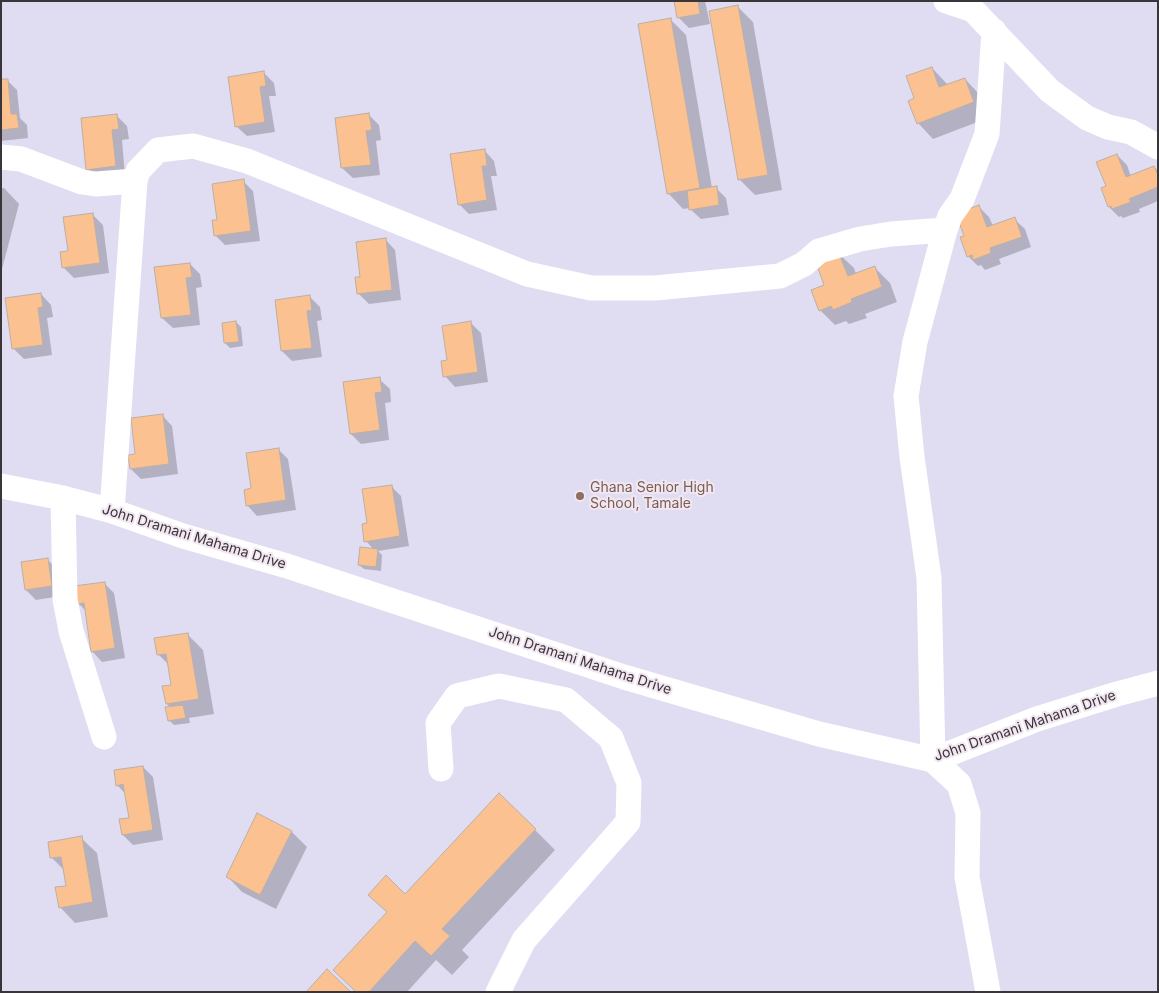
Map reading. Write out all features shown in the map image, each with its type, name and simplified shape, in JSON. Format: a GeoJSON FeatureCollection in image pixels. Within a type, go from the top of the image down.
{"type":"FeatureCollection","features":[{"type":"Feature","properties":{"kind":"street"},"geometry":{"type":"LineString","coordinates":[[946,1],[972,6],[1050,91],[1087,118],[1108,127],[1132,132],[1158,146]]}},
{"type":"Feature","properties":{"kind":"street"},"geometry":{"type":"LineString","coordinates":[[988,992],[967,877],[968,813],[959,784],[933,760],[929,578],[912,457],[906,396],[915,342],[945,230],[950,216],[962,199],[987,134],[994,31]]}},
{"type":"Feature","properties":{"kind":"street"},"geometry":{"type":"LineString","coordinates":[[112,511],[135,181],[138,171],[158,150],[192,146],[247,161],[527,274],[592,288],[655,288],[780,276],[804,264],[819,251],[860,239],[891,234],[945,230]]}},
{"type":"Feature","properties":{"kind":"street"},"geometry":{"type":"LineString","coordinates":[[1,157],[21,159],[82,182],[96,184],[135,181]]}},
{"type":"Feature","properties":{"kind":"street","name":"John Dramani Mahama Drive"},"geometry":{"type":"LineString","coordinates":[[1,486],[64,498],[112,511],[183,536],[287,566],[624,677],[819,734],[933,760],[1037,719],[1158,683]]}},
{"type":"Feature","properties":{"kind":"street"},"geometry":{"type":"LineString","coordinates":[[64,498],[65,599],[71,631],[104,737]]}},
{"type":"Feature","properties":{"kind":"street"},"geometry":{"type":"LineString","coordinates":[[441,769],[438,724],[457,696],[499,686],[566,700],[612,738],[629,783],[628,822],[524,940],[498,992]]}},
{"type":"Feature","properties":{"kind":"shaded area","name":"Ghana Senior High School, Tamale"},"geometry":{"type":"Polygon","coordinates":[[[1,1],[1158,1],[1158,992],[1,992],[1,1]]]}},
{"type":"Feature","properties":{"kind":"building"},"geometry":{"type":"Polygon","coordinates":[[[674,1],[698,1],[700,14],[677,18],[674,1]]]}},
{"type":"Feature","properties":{"kind":"building"},"geometry":{"type":"Polygon","coordinates":[[[738,5],[768,175],[738,180],[709,11],[738,5]]]}},
{"type":"Feature","properties":{"kind":"building"},"geometry":{"type":"Polygon","coordinates":[[[671,18],[700,188],[667,194],[638,24],[671,18]]]}},
{"type":"Feature","properties":{"kind":"building"},"geometry":{"type":"Polygon","coordinates":[[[932,67],[939,87],[965,78],[974,102],[917,124],[908,101],[914,98],[906,76],[932,67]]]}},
{"type":"Feature","properties":{"kind":"building"},"geometry":{"type":"Polygon","coordinates":[[[264,71],[266,86],[260,87],[265,122],[235,127],[228,77],[264,71]]]}},
{"type":"Feature","properties":{"kind":"building"},"geometry":{"type":"Polygon","coordinates":[[[1,79],[8,79],[11,114],[17,114],[19,128],[1,130],[1,79]]]}},
{"type":"Feature","properties":{"kind":"building"},"geometry":{"type":"Polygon","coordinates":[[[369,113],[372,130],[366,131],[371,165],[341,168],[335,118],[369,113]]]}},
{"type":"Feature","properties":{"kind":"building"},"geometry":{"type":"Polygon","coordinates":[[[117,114],[119,129],[112,130],[116,166],[86,170],[81,118],[117,114]]]}},
{"type":"Feature","properties":{"kind":"building"},"geometry":{"type":"Polygon","coordinates":[[[485,149],[487,166],[482,166],[487,200],[458,205],[450,154],[485,149]]]}},
{"type":"Feature","properties":{"kind":"building"},"geometry":{"type":"Polygon","coordinates":[[[1117,154],[1126,177],[1154,166],[1158,175],[1158,187],[1129,199],[1131,202],[1112,209],[1111,206],[1108,207],[1101,188],[1106,186],[1096,162],[1117,154]]]}},
{"type":"Feature","properties":{"kind":"building"},"geometry":{"type":"Polygon","coordinates":[[[244,179],[251,231],[214,236],[212,220],[217,220],[212,184],[244,179]]]}},
{"type":"Feature","properties":{"kind":"building"},"geometry":{"type":"Polygon","coordinates":[[[717,186],[719,205],[689,210],[687,191],[717,186]]]}},
{"type":"Feature","properties":{"kind":"building"},"geometry":{"type":"Polygon","coordinates":[[[979,205],[987,227],[1015,217],[1022,237],[990,248],[991,253],[973,260],[972,255],[967,257],[960,237],[964,236],[956,214],[979,205]]]}},
{"type":"Feature","properties":{"kind":"building"},"geometry":{"type":"Polygon","coordinates":[[[93,213],[100,263],[62,268],[60,252],[68,251],[63,217],[93,213]]]}},
{"type":"Feature","properties":{"kind":"building"},"geometry":{"type":"Polygon","coordinates":[[[386,238],[392,290],[357,294],[355,277],[360,277],[356,242],[386,238]]]}},
{"type":"Feature","properties":{"kind":"building"},"geometry":{"type":"Polygon","coordinates":[[[838,251],[848,276],[875,266],[882,287],[851,299],[852,302],[833,310],[831,306],[819,311],[811,290],[824,285],[815,260],[838,251]]]}},
{"type":"Feature","properties":{"kind":"building"},"geometry":{"type":"Polygon","coordinates":[[[190,263],[192,277],[186,278],[191,315],[161,318],[154,267],[190,263]]]}},
{"type":"Feature","properties":{"kind":"building"},"geometry":{"type":"Polygon","coordinates":[[[41,293],[43,307],[38,308],[43,345],[12,349],[5,298],[41,293]]]}},
{"type":"Feature","properties":{"kind":"building"},"geometry":{"type":"Polygon","coordinates":[[[310,295],[312,310],[307,311],[312,348],[281,351],[275,300],[310,295]]]}},
{"type":"Feature","properties":{"kind":"building"},"geometry":{"type":"Polygon","coordinates":[[[236,321],[239,342],[224,343],[222,323],[236,321]]]}},
{"type":"Feature","properties":{"kind":"building"},"geometry":{"type":"Polygon","coordinates":[[[471,321],[478,372],[443,377],[441,361],[447,360],[442,326],[471,321]]]}},
{"type":"Feature","properties":{"kind":"building"},"geometry":{"type":"Polygon","coordinates":[[[380,377],[382,392],[375,393],[380,430],[350,434],[343,382],[380,377]]]}},
{"type":"Feature","properties":{"kind":"building"},"geometry":{"type":"Polygon","coordinates":[[[163,414],[169,464],[130,469],[128,455],[135,454],[131,418],[163,414]]]}},
{"type":"Feature","properties":{"kind":"building"},"geometry":{"type":"Polygon","coordinates":[[[279,448],[286,500],[246,506],[244,490],[251,488],[246,453],[279,448]]]}},
{"type":"Feature","properties":{"kind":"building"},"geometry":{"type":"Polygon","coordinates":[[[392,485],[400,536],[364,542],[362,524],[367,523],[362,489],[392,485]]]}},
{"type":"Feature","properties":{"kind":"building"},"geometry":{"type":"Polygon","coordinates":[[[360,547],[378,549],[376,567],[358,565],[360,547]]]}},
{"type":"Feature","properties":{"kind":"building"},"geometry":{"type":"Polygon","coordinates":[[[48,558],[52,586],[25,590],[21,562],[48,558]]]}},
{"type":"Feature","properties":{"kind":"building"},"geometry":{"type":"Polygon","coordinates":[[[105,582],[115,648],[91,652],[84,603],[77,604],[74,586],[105,582]]]}},
{"type":"Feature","properties":{"kind":"building"},"geometry":{"type":"Polygon","coordinates":[[[188,633],[199,699],[166,704],[162,686],[171,685],[166,654],[157,655],[154,638],[188,633]]]}},
{"type":"Feature","properties":{"kind":"building"},"geometry":{"type":"Polygon","coordinates":[[[183,705],[186,718],[168,721],[165,707],[183,705]]]}},
{"type":"Feature","properties":{"kind":"building"},"geometry":{"type":"Polygon","coordinates":[[[143,766],[153,830],[122,835],[119,819],[129,818],[123,784],[116,786],[114,770],[143,766]]]}},
{"type":"Feature","properties":{"kind":"building"},"geometry":{"type":"Polygon","coordinates":[[[499,793],[536,829],[442,929],[450,936],[431,956],[415,941],[369,992],[356,992],[333,970],[387,912],[368,895],[386,875],[405,894],[499,793]]]}},
{"type":"Feature","properties":{"kind":"building"},"geometry":{"type":"Polygon","coordinates":[[[257,813],[292,831],[260,895],[226,877],[257,813]]]}},
{"type":"Feature","properties":{"kind":"building"},"geometry":{"type":"Polygon","coordinates":[[[82,836],[93,902],[59,908],[55,887],[66,886],[61,857],[50,858],[48,842],[82,836]]]}},
{"type":"Feature","properties":{"kind":"building"},"geometry":{"type":"Polygon","coordinates":[[[327,969],[351,992],[306,992],[327,969]]]}},
{"type":"Feature","properties":{"kind":"place","name":"Ghana Senior High School, Tamale"},"geometry":{"type":"Point","coordinates":[580,496]}}]}
